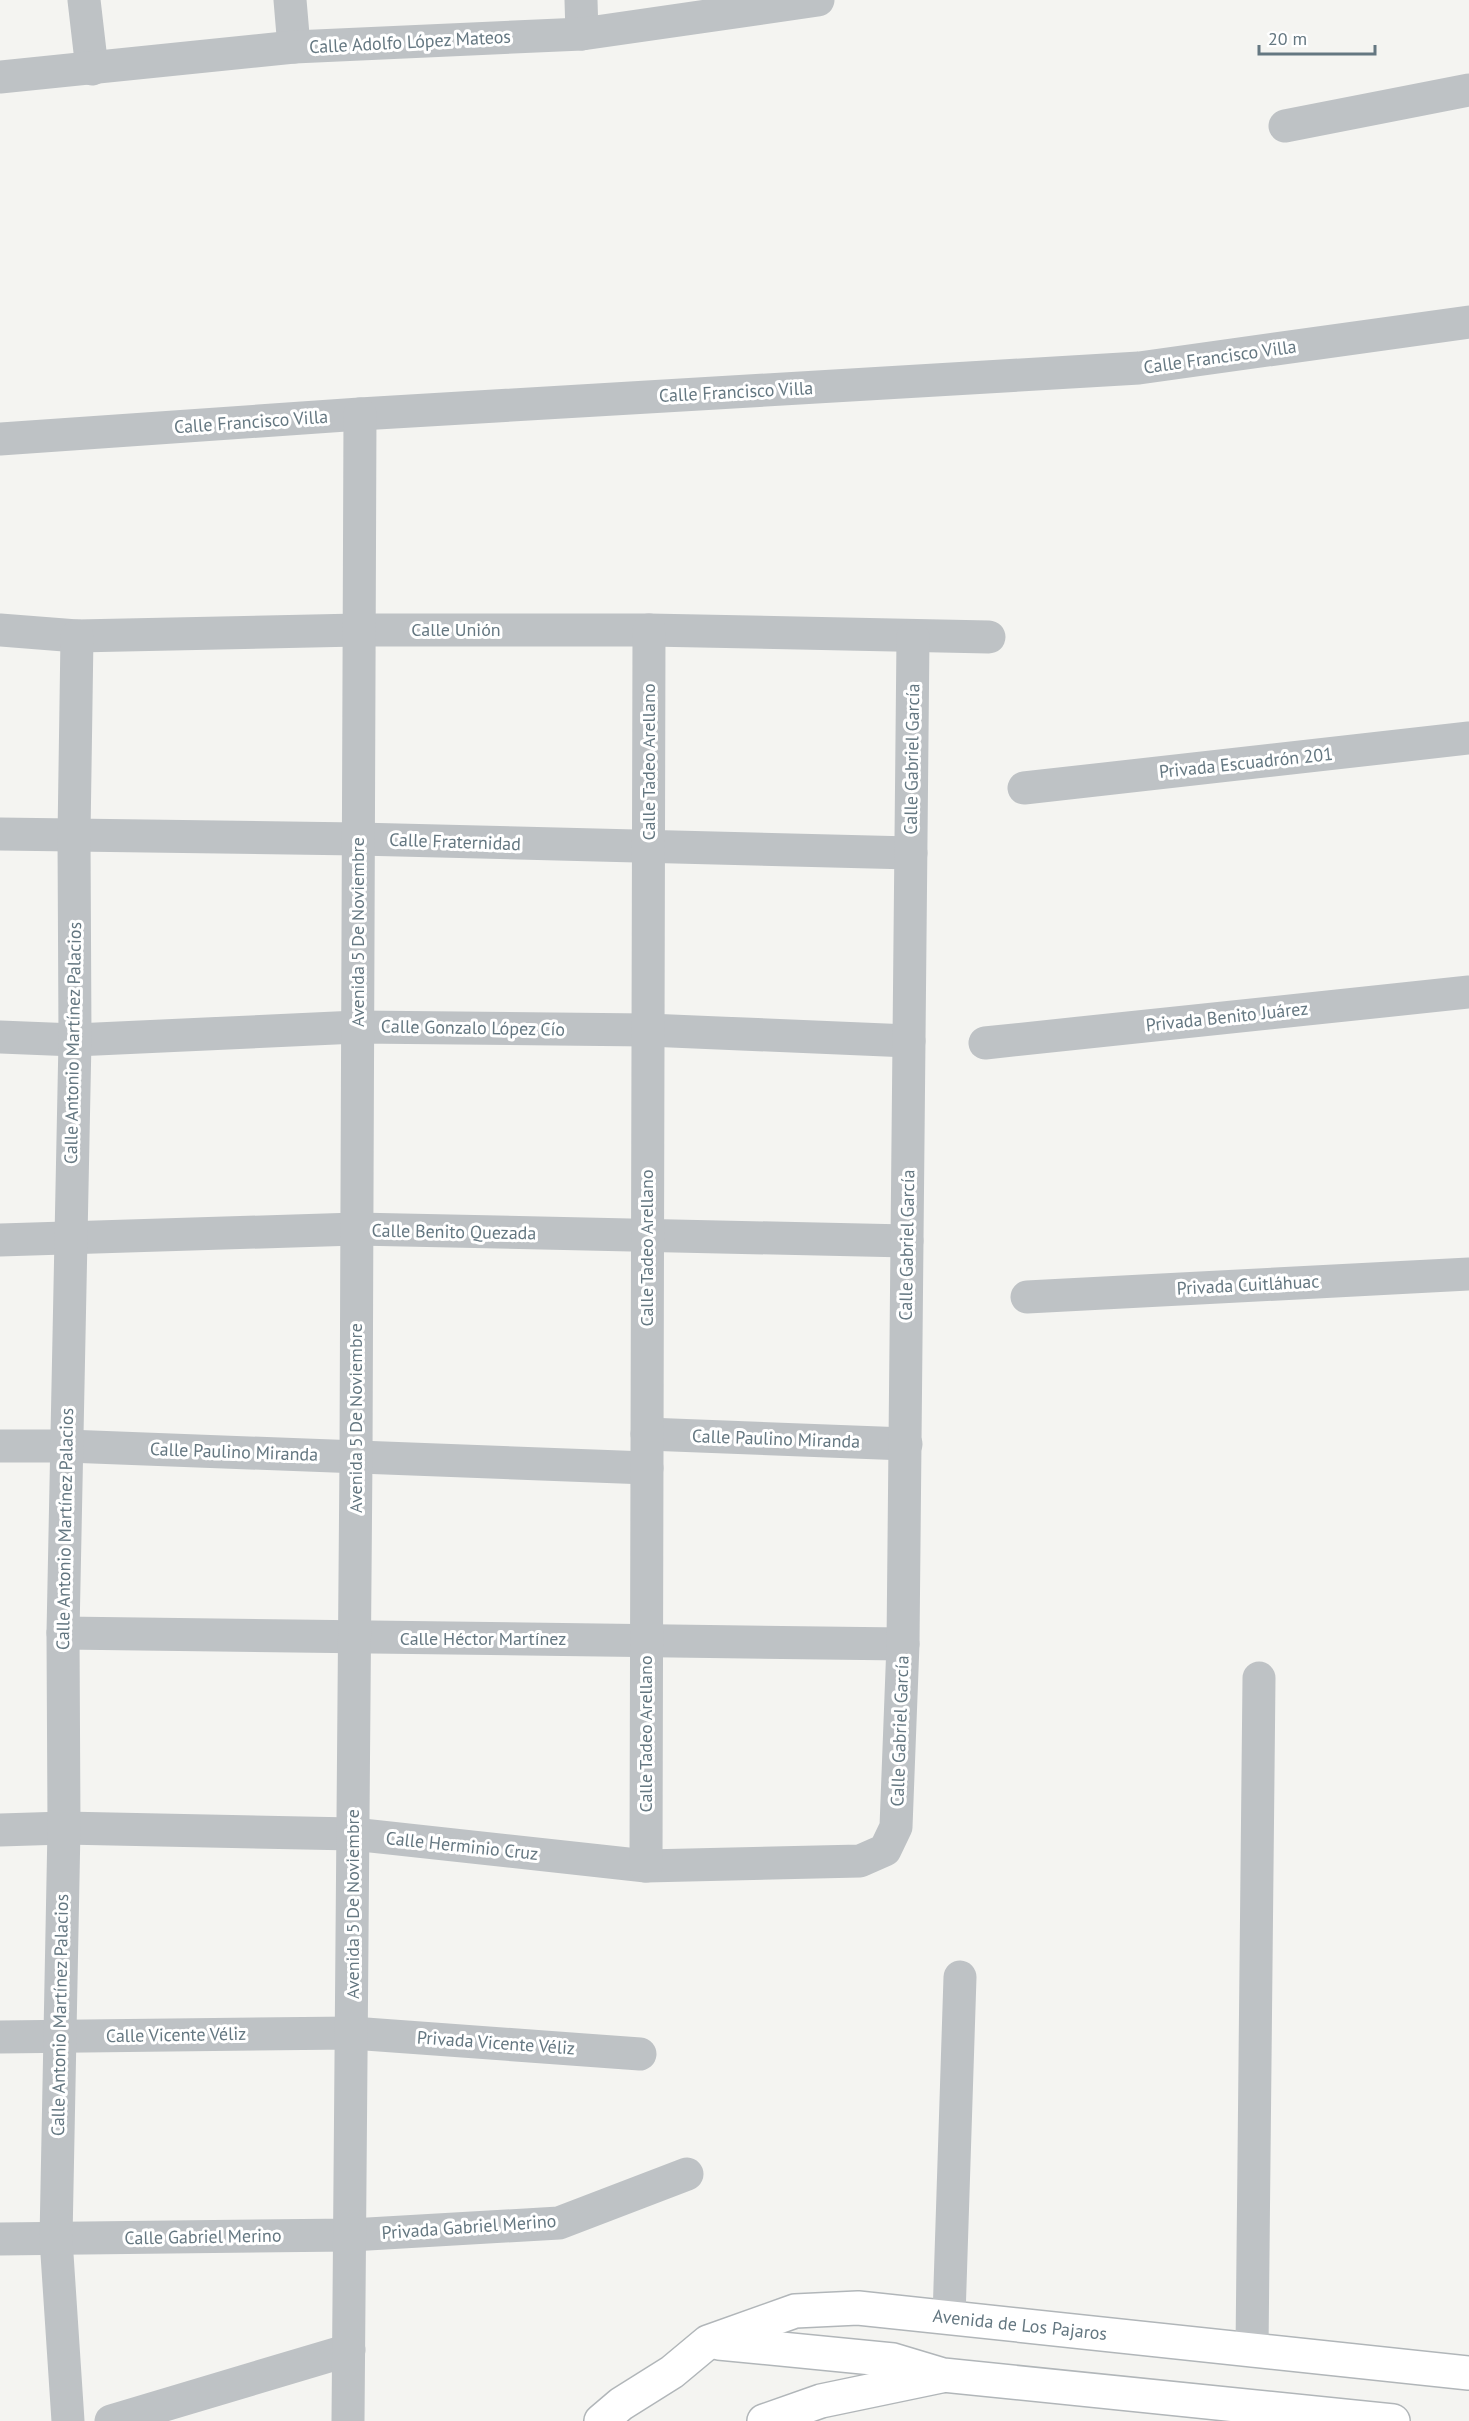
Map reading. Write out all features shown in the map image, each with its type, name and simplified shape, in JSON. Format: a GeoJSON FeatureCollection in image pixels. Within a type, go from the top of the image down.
{"type":"FeatureCollection","features":[{"type":"Feature","properties":{"kind":"main road","name":"Avenida de Los Pajaros"},"geometry":{"type":"LineString","coordinates":[[601,2421],[621,2404],[672,2372],[708,2342],[795,2311],[858,2308],[1469,2373]]}},
{"type":"Feature","properties":{"kind":"main road"},"geometry":{"type":"LineString","coordinates":[[708,2342],[893,2360],[943,2375],[1393,2421]]}},
{"type":"Feature","properties":{"kind":"main road"},"geometry":{"type":"LineString","coordinates":[[764,2421],[821,2400],[943,2375]]}},
{"type":"Feature","properties":{"kind":"street"},"geometry":{"type":"LineString","coordinates":[[84,0],[92,69]]}},
{"type":"Feature","properties":{"kind":"street"},"geometry":{"type":"LineString","coordinates":[[291,0],[294,47]]}},
{"type":"Feature","properties":{"kind":"street"},"geometry":{"type":"LineString","coordinates":[[581,0],[582,34]]}},
{"type":"Feature","properties":{"kind":"street","name":"Calle Adolfo López Mateos"},"geometry":{"type":"LineString","coordinates":[[0,77],[294,47],[582,34],[818,0]]}},
{"type":"Feature","properties":{"kind":"street"},"geometry":{"type":"LineString","coordinates":[[1285,126],[1469,90]]}},
{"type":"Feature","properties":{"kind":"street","name":"Calle Francisco Villa"},"geometry":{"type":"LineString","coordinates":[[0,439],[360,414],[1139,368],[1469,322]]}},
{"type":"Feature","properties":{"kind":"street","name":"Avenida 5 De Noviembre"},"geometry":{"type":"LineString","coordinates":[[348,2421],[355,1638],[360,414]]}},
{"type":"Feature","properties":{"kind":"street","name":"Calle Unión"},"geometry":{"type":"LineString","coordinates":[[0,630],[77,636],[358,630],[649,630],[989,637]]}},
{"type":"Feature","properties":{"kind":"street","name":"Calle Tadeo Arellano"},"geometry":{"type":"LineString","coordinates":[[646,1866],[649,630]]}},
{"type":"Feature","properties":{"kind":"street","name":"Calle Antonio Martínez Palacios"},"geometry":{"type":"LineString","coordinates":[[68,2421],[56,2239],[63,1828],[63,1633],[75,1040],[74,836],[77,636]]}},
{"type":"Feature","properties":{"kind":"street","name":"Calle Gabriel García"},"geometry":{"type":"LineString","coordinates":[[885,1850],[896,1827],[903,1644],[913,637]]}},
{"type":"Feature","properties":{"kind":"street","name":"Privada Escuadrón 201"},"geometry":{"type":"LineString","coordinates":[[1024,788],[1469,738]]}},
{"type":"Feature","properties":{"kind":"street","name":"Calle Fraternidad"},"geometry":{"type":"LineString","coordinates":[[0,834],[358,839],[911,853]]}},
{"type":"Feature","properties":{"kind":"street","name":"Privada Benito Juárez"},"geometry":{"type":"LineString","coordinates":[[985,1043],[1469,992]]}},
{"type":"Feature","properties":{"kind":"street","name":"Calle Gonzalo López Cío"},"geometry":{"type":"LineString","coordinates":[[0,1037],[75,1040],[357,1027],[648,1030],[909,1041]]}},
{"type":"Feature","properties":{"kind":"street","name":"Calle Benito Quezada"},"geometry":{"type":"LineString","coordinates":[[0,1240],[357,1229],[907,1241]]}},
{"type":"Feature","properties":{"kind":"street","name":"Privada Cuitláhuac"},"geometry":{"type":"LineString","coordinates":[[1027,1297],[1469,1274]]}},
{"type":"Feature","properties":{"kind":"street","name":"Calle Paulino Miranda"},"geometry":{"type":"LineString","coordinates":[[647,1434],[906,1444]]}},
{"type":"Feature","properties":{"kind":"street","name":"Calle Paulino Miranda"},"geometry":{"type":"LineString","coordinates":[[0,1446],[67,1446],[647,1468]]}},
{"type":"Feature","properties":{"kind":"street","name":"Calle Héctor Martínez"},"geometry":{"type":"LineString","coordinates":[[63,1633],[903,1644]]}},
{"type":"Feature","properties":{"kind":"street"},"geometry":{"type":"LineString","coordinates":[[1252,2350],[1259,1678]]}},
{"type":"Feature","properties":{"kind":"street","name":"Calle Herminio Cruz"},"geometry":{"type":"LineString","coordinates":[[0,1830],[63,1828],[353,1834],[646,1866],[860,1861],[885,1850]]}},
{"type":"Feature","properties":{"kind":"street"},"geometry":{"type":"LineString","coordinates":[[949,2317],[960,1977]]}},
{"type":"Feature","properties":{"kind":"street","name":"Calle Vicente Véliz"},"geometry":{"type":"LineString","coordinates":[[0,2037],[352,2033]]}},
{"type":"Feature","properties":{"kind":"street","name":"Privada Vicente Véliz"},"geometry":{"type":"LineString","coordinates":[[352,2033],[640,2054]]}},
{"type":"Feature","properties":{"kind":"street","name":"Privada Gabriel Merino"},"geometry":{"type":"LineString","coordinates":[[351,2235],[559,2223],[687,2174]]}},
{"type":"Feature","properties":{"kind":"street","name":"Calle Gabriel Merino"},"geometry":{"type":"LineString","coordinates":[[0,2239],[351,2235]]}},
{"type":"Feature","properties":{"kind":"street"},"geometry":{"type":"LineString","coordinates":[[111,2421],[349,2350]]}}]}
